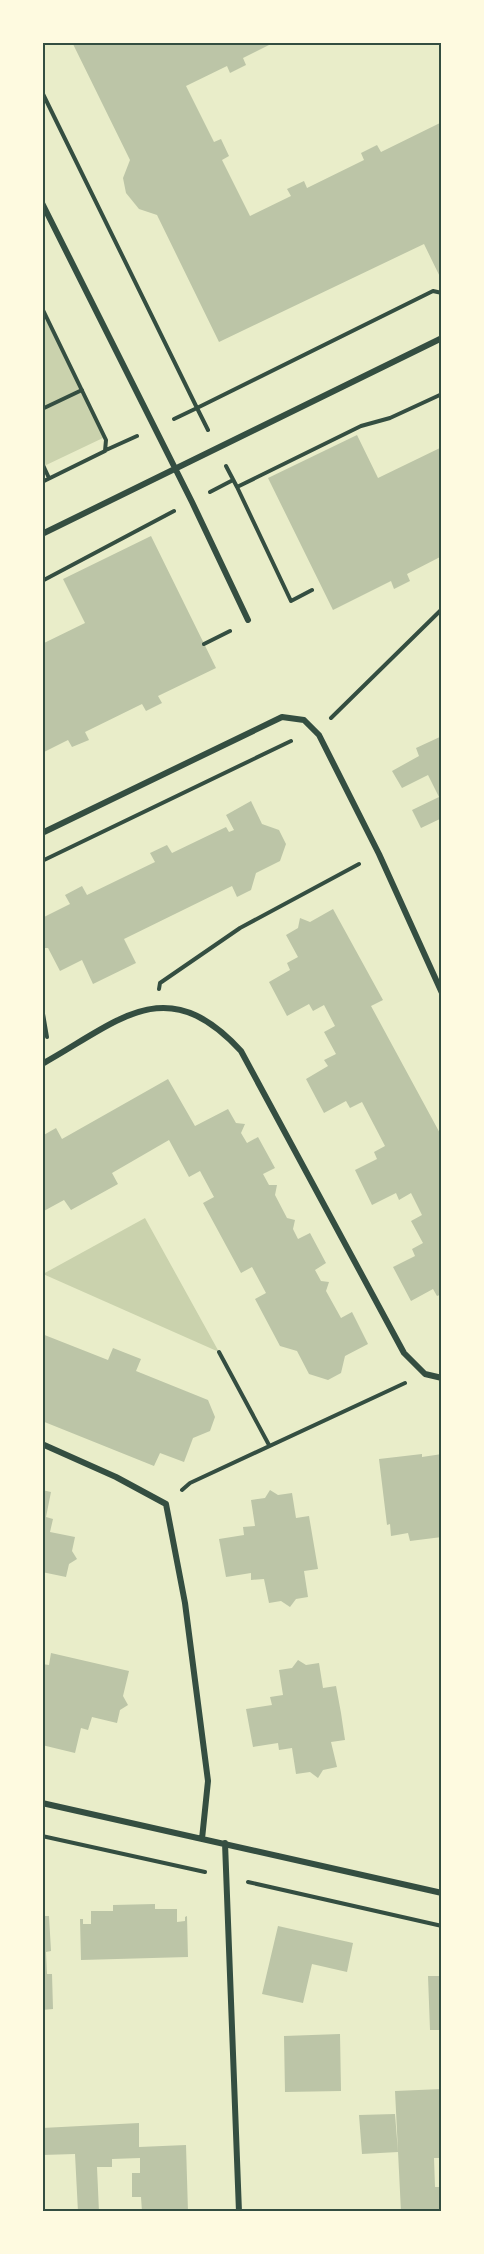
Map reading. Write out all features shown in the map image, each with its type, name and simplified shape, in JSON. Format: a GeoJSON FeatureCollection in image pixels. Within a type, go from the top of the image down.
{"type":"FeatureCollection","features":[{"type":"Feature","properties":{"kind":"street"},"geometry":{"type":"LineString","coordinates":[[42,203],[192,502],[248,621]]}},
{"type":"Feature","properties":{"kind":"street"},"geometry":{"type":"LineString","coordinates":[[42,534],[442,338]]}},
{"type":"Feature","properties":{"kind":"street"},"geometry":{"type":"LineString","coordinates":[[42,833],[282,717],[304,720],[319,735],[379,854],[442,993]]}},
{"type":"Feature","properties":{"kind":"street"},"geometry":{"type":"LineString","coordinates":[[42,1064],[135,1011],[154,1006],[176,1007],[227,1035],[241,1051],[404,1353],[424,1374],[442,1378]]}},
{"type":"Feature","properties":{"kind":"street"},"geometry":{"type":"LineString","coordinates":[[42,1444],[116,1477],[166,1504],[185,1603],[208,1781],[202,1839]]}},
{"type":"Feature","properties":{"kind":"street"},"geometry":{"type":"LineString","coordinates":[[42,1803],[442,1893]]}},
{"type":"Feature","properties":{"kind":"street"},"geometry":{"type":"LineString","coordinates":[[225,1843],[239,2212]]}},
{"type":"Feature","properties":{"kind":"path"},"geometry":{"type":"LineString","coordinates":[[42,92],[197,408],[433,291],[442,293]]}},
{"type":"Feature","properties":{"kind":"path"},"geometry":{"type":"LineString","coordinates":[[42,308],[106,440],[105,451],[42,482]]}},
{"type":"Feature","properties":{"kind":"path"},"geometry":{"type":"LineString","coordinates":[[42,409],[82,390]]}},
{"type":"Feature","properties":{"kind":"path"},"geometry":{"type":"LineString","coordinates":[[312,591],[291,601],[237,487],[361,426],[390,418],[442,394]]}},
{"type":"Feature","properties":{"kind":"path"},"geometry":{"type":"LineString","coordinates":[[42,463],[49,478]]}},
{"type":"Feature","properties":{"kind":"path"},"geometry":{"type":"LineString","coordinates":[[42,581],[233,480]]}},
{"type":"Feature","properties":{"kind":"path"},"geometry":{"type":"LineString","coordinates":[[42,861],[314,730],[331,718],[442,609]]}},
{"type":"Feature","properties":{"kind":"path"},"geometry":{"type":"LineString","coordinates":[[154,1006],[160,983],[240,928],[379,854]]}},
{"type":"Feature","properties":{"kind":"path"},"geometry":{"type":"LineString","coordinates":[[219,1352],[269,1445]]}},
{"type":"Feature","properties":{"kind":"path"},"geometry":{"type":"LineString","coordinates":[[166,1504],[190,1483],[424,1374]]}},
{"type":"Feature","properties":{"kind":"path"},"geometry":{"type":"LineString","coordinates":[[42,1836],[208,1872],[208,1884]]}},
{"type":"Feature","properties":{"kind":"path"},"geometry":{"type":"LineString","coordinates":[[227,1877],[442,1926]]}},
{"type":"Feature","properties":{"kind":"green space"},"geometry":{"type":"Polygon","coordinates":[[[42,306],[105,437],[42,467],[42,306]]]}},
{"type":"Feature","properties":{"kind":"green space"},"geometry":{"type":"Polygon","coordinates":[[[145,1218],[219,1352],[43,1274],[145,1218]]]}},
{"type":"Feature","properties":{"kind":"building"},"geometry":{"type":"Polygon","coordinates":[[[72,42],[275,42],[243,58],[246,65],[230,73],[227,66],[186,86],[214,142],[221,139],[229,156],[222,160],[250,216],[291,196],[287,189],[304,181],[307,188],[364,160],[361,153],[377,145],[381,152],[442,122],[442,281],[424,244],[219,342],[157,215],[139,209],[126,193],[123,178],[130,160],[72,42]]]}},
{"type":"Feature","properties":{"kind":"building"},"geometry":{"type":"Polygon","coordinates":[[[357,435],[378,478],[442,447],[442,556],[407,574],[410,581],[394,589],[391,581],[333,610],[268,478],[357,435]]]}},
{"type":"Feature","properties":{"kind":"building"},"geometry":{"type":"Polygon","coordinates":[[[151,536],[216,668],[158,696],[162,703],[146,711],[142,704],[85,732],[89,740],[72,747],[68,740],[42,753],[42,644],[85,623],[63,579],[151,536]]]}},
{"type":"Feature","properties":{"kind":"building"},"geometry":{"type":"Polygon","coordinates":[[[442,736],[442,818],[421,828],[412,810],[439,797],[428,775],[402,788],[392,771],[419,756],[416,748],[442,736]]]}},
{"type":"Feature","properties":{"kind":"building"},"geometry":{"type":"Polygon","coordinates":[[[251,801],[262,824],[279,830],[286,844],[280,861],[256,873],[251,890],[237,897],[232,886],[124,939],[136,963],[93,984],[82,960],[60,971],[48,948],[42,948],[42,918],[70,904],[65,895],[82,886],[87,895],[155,862],[150,853],[167,845],[172,853],[226,827],[229,832],[234,830],[226,815],[251,801]]]}},
{"type":"Feature","properties":{"kind":"building"},"geometry":{"type":"Polygon","coordinates":[[[333,909],[383,1000],[371,1006],[442,1137],[442,1294],[437,1296],[433,1289],[411,1301],[393,1267],[415,1256],[412,1249],[423,1243],[411,1221],[422,1215],[411,1193],[399,1200],[396,1193],[372,1205],[355,1170],[377,1159],[374,1152],[385,1146],[362,1102],[350,1108],[346,1101],[324,1113],[306,1079],[328,1066],[324,1060],[336,1054],[324,1032],[335,1026],[324,1005],[313,1011],[309,1004],[287,1016],[269,982],[290,970],[287,963],[298,957],[286,935],[298,928],[300,918],[310,922],[333,909]]]}},
{"type":"Feature","properties":{"kind":"building"},"geometry":{"type":"Polygon","coordinates":[[[168,1079],[195,1126],[228,1109],[236,1123],[245,1124],[241,1133],[247,1143],[258,1137],[275,1168],[263,1174],[269,1185],[277,1185],[275,1195],[287,1218],[295,1220],[293,1229],[298,1239],[310,1233],[326,1263],[315,1270],[321,1281],[329,1282],[326,1291],[341,1318],[352,1312],[368,1344],[345,1356],[341,1373],[328,1380],[309,1374],[297,1351],[280,1346],[255,1299],[266,1293],[252,1267],[241,1273],[203,1203],[214,1197],[200,1171],[189,1177],[169,1140],[112,1173],[118,1184],[71,1210],[64,1200],[42,1212],[42,1136],[56,1128],[62,1139],[168,1079]]]}},
{"type":"Feature","properties":{"kind":"building"},"geometry":{"type":"Polygon","coordinates":[[[42,1334],[108,1360],[113,1348],[141,1359],[136,1371],[208,1400],[215,1417],[210,1431],[193,1438],[184,1462],[160,1453],[154,1466],[42,1421],[42,1334]]]}},
{"type":"Feature","properties":{"kind":"building"},"geometry":{"type":"Polygon","coordinates":[[[422,1454],[422,1457],[442,1454],[442,1537],[410,1541],[408,1533],[391,1536],[390,1524],[387,1525],[379,1459],[422,1454]]]}},
{"type":"Feature","properties":{"kind":"building"},"geometry":{"type":"Polygon","coordinates":[[[42,1490],[51,1492],[46,1517],[53,1519],[50,1532],[75,1537],[72,1551],[77,1559],[69,1564],[66,1577],[42,1572],[42,1490]]]}},
{"type":"Feature","properties":{"kind":"building"},"geometry":{"type":"Polygon","coordinates":[[[270,1490],[278,1495],[292,1493],[296,1518],[309,1516],[318,1569],[304,1571],[308,1597],[296,1599],[290,1607],[281,1601],[269,1603],[264,1579],[251,1580],[251,1573],[226,1577],[219,1539],[244,1535],[243,1527],[255,1526],[251,1500],[265,1498],[270,1490]]]}},
{"type":"Feature","properties":{"kind":"building"},"geometry":{"type":"Polygon","coordinates":[[[51,1653],[129,1671],[123,1696],[128,1705],[120,1710],[117,1723],[92,1717],[88,1730],[81,1728],[75,1753],[42,1745],[42,1664],[49,1665],[51,1653]]]}},
{"type":"Feature","properties":{"kind":"building"},"geometry":{"type":"Polygon","coordinates":[[[298,1660],[306,1665],[319,1663],[323,1688],[336,1686],[341,1713],[345,1740],[331,1742],[337,1767],[323,1770],[318,1778],[310,1772],[296,1774],[292,1748],[279,1750],[278,1743],[253,1747],[246,1709],[272,1705],[270,1697],[283,1695],[279,1670],[292,1668],[298,1660]]]}},
{"type":"Feature","properties":{"kind":"building"},"geometry":{"type":"Polygon","coordinates":[[[155,1904],[155,1909],[177,1909],[177,1922],[185,1921],[187,1916],[188,1957],[81,1960],[80,1919],[83,1919],[83,1924],[91,1924],[91,1911],[113,1911],[113,1905],[155,1904]]]}},
{"type":"Feature","properties":{"kind":"building"},"geometry":{"type":"Polygon","coordinates":[[[42,1916],[49,1916],[51,1951],[46,1952],[47,1974],[52,1974],[53,2009],[42,2010],[42,1916]]]}},
{"type":"Feature","properties":{"kind":"building"},"geometry":{"type":"Polygon","coordinates":[[[278,1926],[353,1943],[347,1972],[312,1964],[303,2003],[262,1994],[278,1926]]]}},
{"type":"Feature","properties":{"kind":"building"},"geometry":{"type":"Polygon","coordinates":[[[428,1976],[442,1976],[442,2030],[430,2030],[428,1976]]]}},
{"type":"Feature","properties":{"kind":"building"},"geometry":{"type":"Polygon","coordinates":[[[340,2034],[341,2091],[285,2092],[284,2036],[340,2034]]]}},
{"type":"Feature","properties":{"kind":"building"},"geometry":{"type":"Polygon","coordinates":[[[442,2089],[442,2158],[434,2158],[435,2187],[442,2187],[442,2212],[401,2212],[395,2091],[442,2089]]]}},
{"type":"Feature","properties":{"kind":"building"},"geometry":{"type":"Polygon","coordinates":[[[395,2114],[398,2152],[362,2154],[359,2115],[395,2114]]]}},
{"type":"Feature","properties":{"kind":"building"},"geometry":{"type":"Polygon","coordinates":[[[139,2123],[139,2147],[186,2145],[188,2212],[142,2212],[141,2197],[132,2197],[132,2173],[140,2173],[140,2158],[112,2159],[112,2167],[97,2167],[99,2212],[78,2212],[75,2154],[42,2155],[42,2128],[139,2123]]]}}]}
